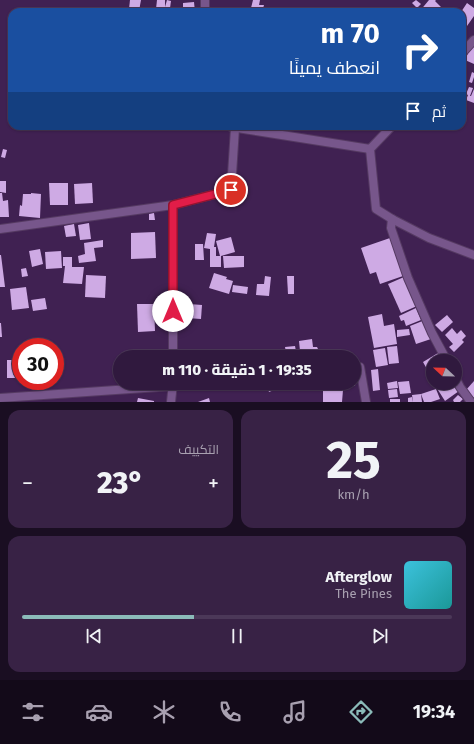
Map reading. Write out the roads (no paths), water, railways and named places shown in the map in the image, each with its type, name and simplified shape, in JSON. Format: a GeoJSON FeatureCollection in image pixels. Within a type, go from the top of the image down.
{"type":"FeatureCollection","features":[{"type":"Feature","properties":{"kind":"street"},"geometry":{"type":"LineString","coordinates":[[466,49],[474,40]]}},
{"type":"Feature","properties":{"kind":"street"},"geometry":{"type":"LineString","coordinates":[[0,229],[173,205],[231,190],[232,130]]}},
{"type":"Feature","properties":{"kind":"street"},"geometry":{"type":"LineString","coordinates":[[251,130],[370,149]]}},
{"type":"Feature","properties":{"kind":"street"},"geometry":{"type":"LineString","coordinates":[[388,130],[370,149],[376,209],[429,238],[474,255]]}},
{"type":"Feature","properties":{"kind":"street"},"geometry":{"type":"LineString","coordinates":[[173,205],[173,350]]}},
{"type":"Feature","properties":{"kind":"street"},"geometry":{"type":"LineString","coordinates":[[392,219],[390,228],[408,278],[432,333],[443,354]]}},
{"type":"Feature","properties":{"kind":"street"},"geometry":{"type":"LineString","coordinates":[[361,373],[366,402]]}},
{"type":"Feature","properties":{"kind":"street"},"geometry":{"type":"LineString","coordinates":[[0,398],[113,389]]}},
{"type":"Feature","properties":{"kind":"street"},"geometry":{"type":"LineString","coordinates":[[171,402],[172,390]]}},
{"type":"Feature","properties":{"kind":"street"},"geometry":{"type":"LineString","coordinates":[[462,390],[471,402]]}}]}
